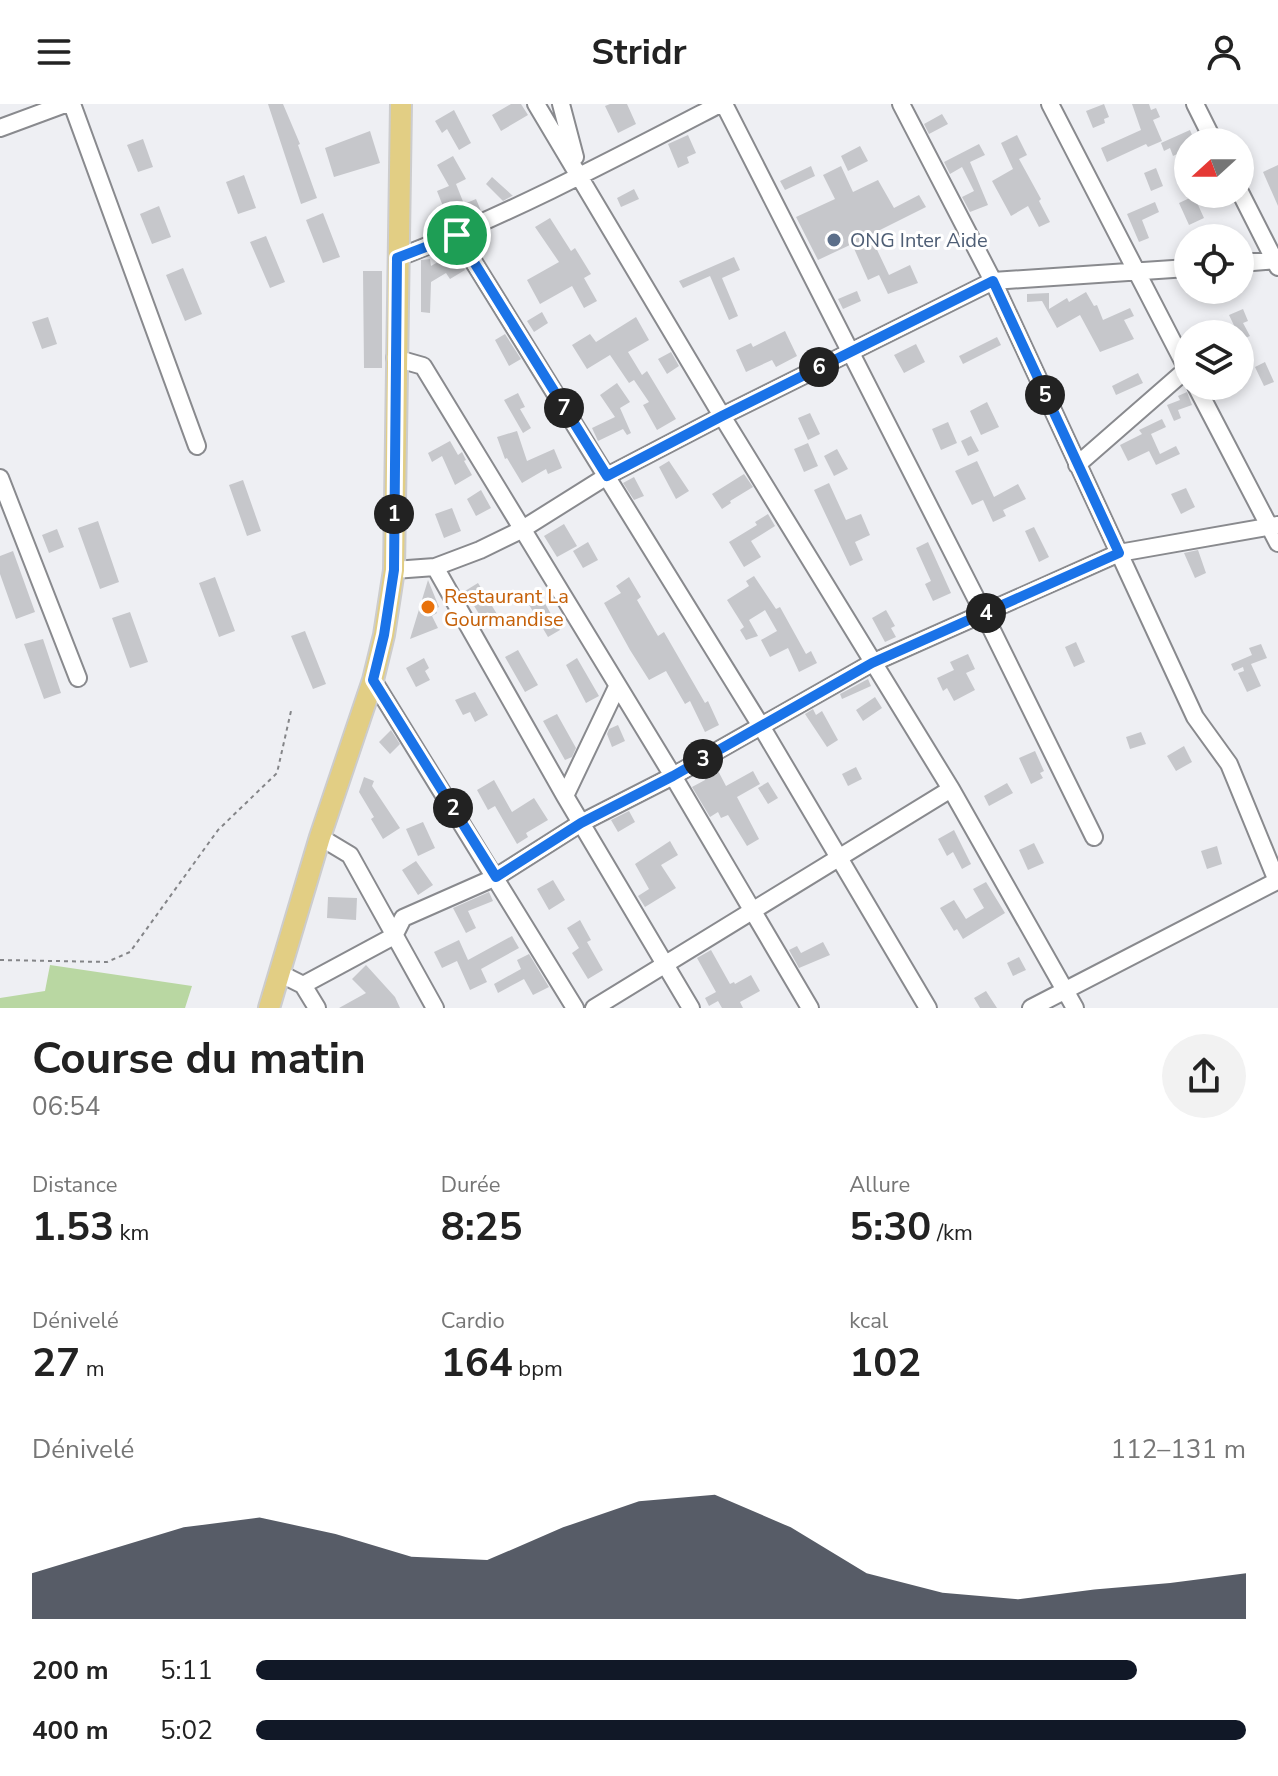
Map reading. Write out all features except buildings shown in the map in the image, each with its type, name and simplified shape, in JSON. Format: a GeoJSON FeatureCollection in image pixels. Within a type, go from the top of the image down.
{"type":"FeatureCollection","features":[{"type":"Feature","properties":{"kind":"main road"},"geometry":{"type":"LineString","coordinates":[[269,1008],[320,837],[373,680],[394,570],[401,104]]}},
{"type":"Feature","properties":{"kind":"street"},"geometry":{"type":"LineString","coordinates":[[0,128],[65,104]]}},
{"type":"Feature","properties":{"kind":"street"},"geometry":{"type":"LineString","coordinates":[[72,104],[197,446]]}},
{"type":"Feature","properties":{"kind":"street"},"geometry":{"type":"LineString","coordinates":[[536,104],[722,416],[951,789],[1075,1008]]}},
{"type":"Feature","properties":{"kind":"street"},"geometry":{"type":"LineString","coordinates":[[561,104],[580,177]]}},
{"type":"Feature","properties":{"kind":"street"},"geometry":{"type":"LineString","coordinates":[[397,258],[457,235],[580,177],[722,104],[984,614],[1094,837]]}},
{"type":"Feature","properties":{"kind":"street"},"geometry":{"type":"LineString","coordinates":[[901,104],[993,281],[1195,717],[1229,764],[1277,881],[1031,1008]]}},
{"type":"Feature","properties":{"kind":"street"},"geometry":{"type":"LineString","coordinates":[[1050,104],[1174,343]]}},
{"type":"Feature","properties":{"kind":"street"},"geometry":{"type":"LineString","coordinates":[[1195,104],[1207,128]]}},
{"type":"Feature","properties":{"kind":"street"},"geometry":{"type":"LineString","coordinates":[[1248,208],[1277,262],[1254,263]]}},
{"type":"Feature","properties":{"kind":"street"},"geometry":{"type":"LineString","coordinates":[[457,235],[761,726],[928,1008]]}},
{"type":"Feature","properties":{"kind":"street"},"geometry":{"type":"LineString","coordinates":[[394,570],[435,567],[480,550],[521,530],[607,476],[993,281],[1174,269]]}},
{"type":"Feature","properties":{"kind":"street"},"geometry":{"type":"LineString","coordinates":[[395,358],[423,366],[673,776],[810,1008]]}},
{"type":"Feature","properties":{"kind":"street"},"geometry":{"type":"LineString","coordinates":[[1077,465],[1174,382]]}},
{"type":"Feature","properties":{"kind":"street"},"geometry":{"type":"LineString","coordinates":[[1204,400],[1274,526],[1278,543]]}},
{"type":"Feature","properties":{"kind":"street"},"geometry":{"type":"LineString","coordinates":[[0,478],[78,678]]}},
{"type":"Feature","properties":{"kind":"street"},"geometry":{"type":"LineString","coordinates":[[303,985],[394,936],[403,918],[496,877],[581,823],[673,776],[872,663],[1119,553],[1274,526]]}},
{"type":"Feature","properties":{"kind":"street"},"geometry":{"type":"LineString","coordinates":[[435,567],[565,796],[691,1008]]}},
{"type":"Feature","properties":{"kind":"street"},"geometry":{"type":"LineString","coordinates":[[373,680],[575,1008]]}},
{"type":"Feature","properties":{"kind":"street"},"geometry":{"type":"LineString","coordinates":[[565,796],[617,687]]}},
{"type":"Feature","properties":{"kind":"street"},"geometry":{"type":"LineString","coordinates":[[594,1008],[951,789]]}},
{"type":"Feature","properties":{"kind":"street"},"geometry":{"type":"LineString","coordinates":[[320,837],[350,855],[435,1008]]}},
{"type":"Feature","properties":{"kind":"street"},"geometry":{"type":"LineString","coordinates":[[279,973],[303,985],[317,1008]]}},
{"type":"Feature","properties":{"kind":"path"},"geometry":{"type":"LineString","coordinates":[[0,960],[107,962],[130,952],[218,830],[277,773],[291,711]]}},
{"type":"Feature","properties":{"kind":"green space"},"geometry":{"type":"Polygon","coordinates":[[[50,965],[192,986],[185,1008],[0,1008],[0,998],[45,991],[50,965]]]}},
{"type":"Feature","properties":{"kind":"place","name":"ONG Inter Aide"},"geometry":{"type":"Point","coordinates":[834,240]}},
{"type":"Feature","properties":{"kind":"place","name":"Restaurant La Gourmandise"},"geometry":{"type":"Point","coordinates":[428,607]}},
{"type":"Feature","properties":{"kind":"route"},"geometry":{"type":"LineString","coordinates":[[457,235],[607,476],[993,281],[1119,553],[872,663],[673,776],[581,823],[496,877],[373,680],[394,570],[397,258],[457,235]]}}]}
